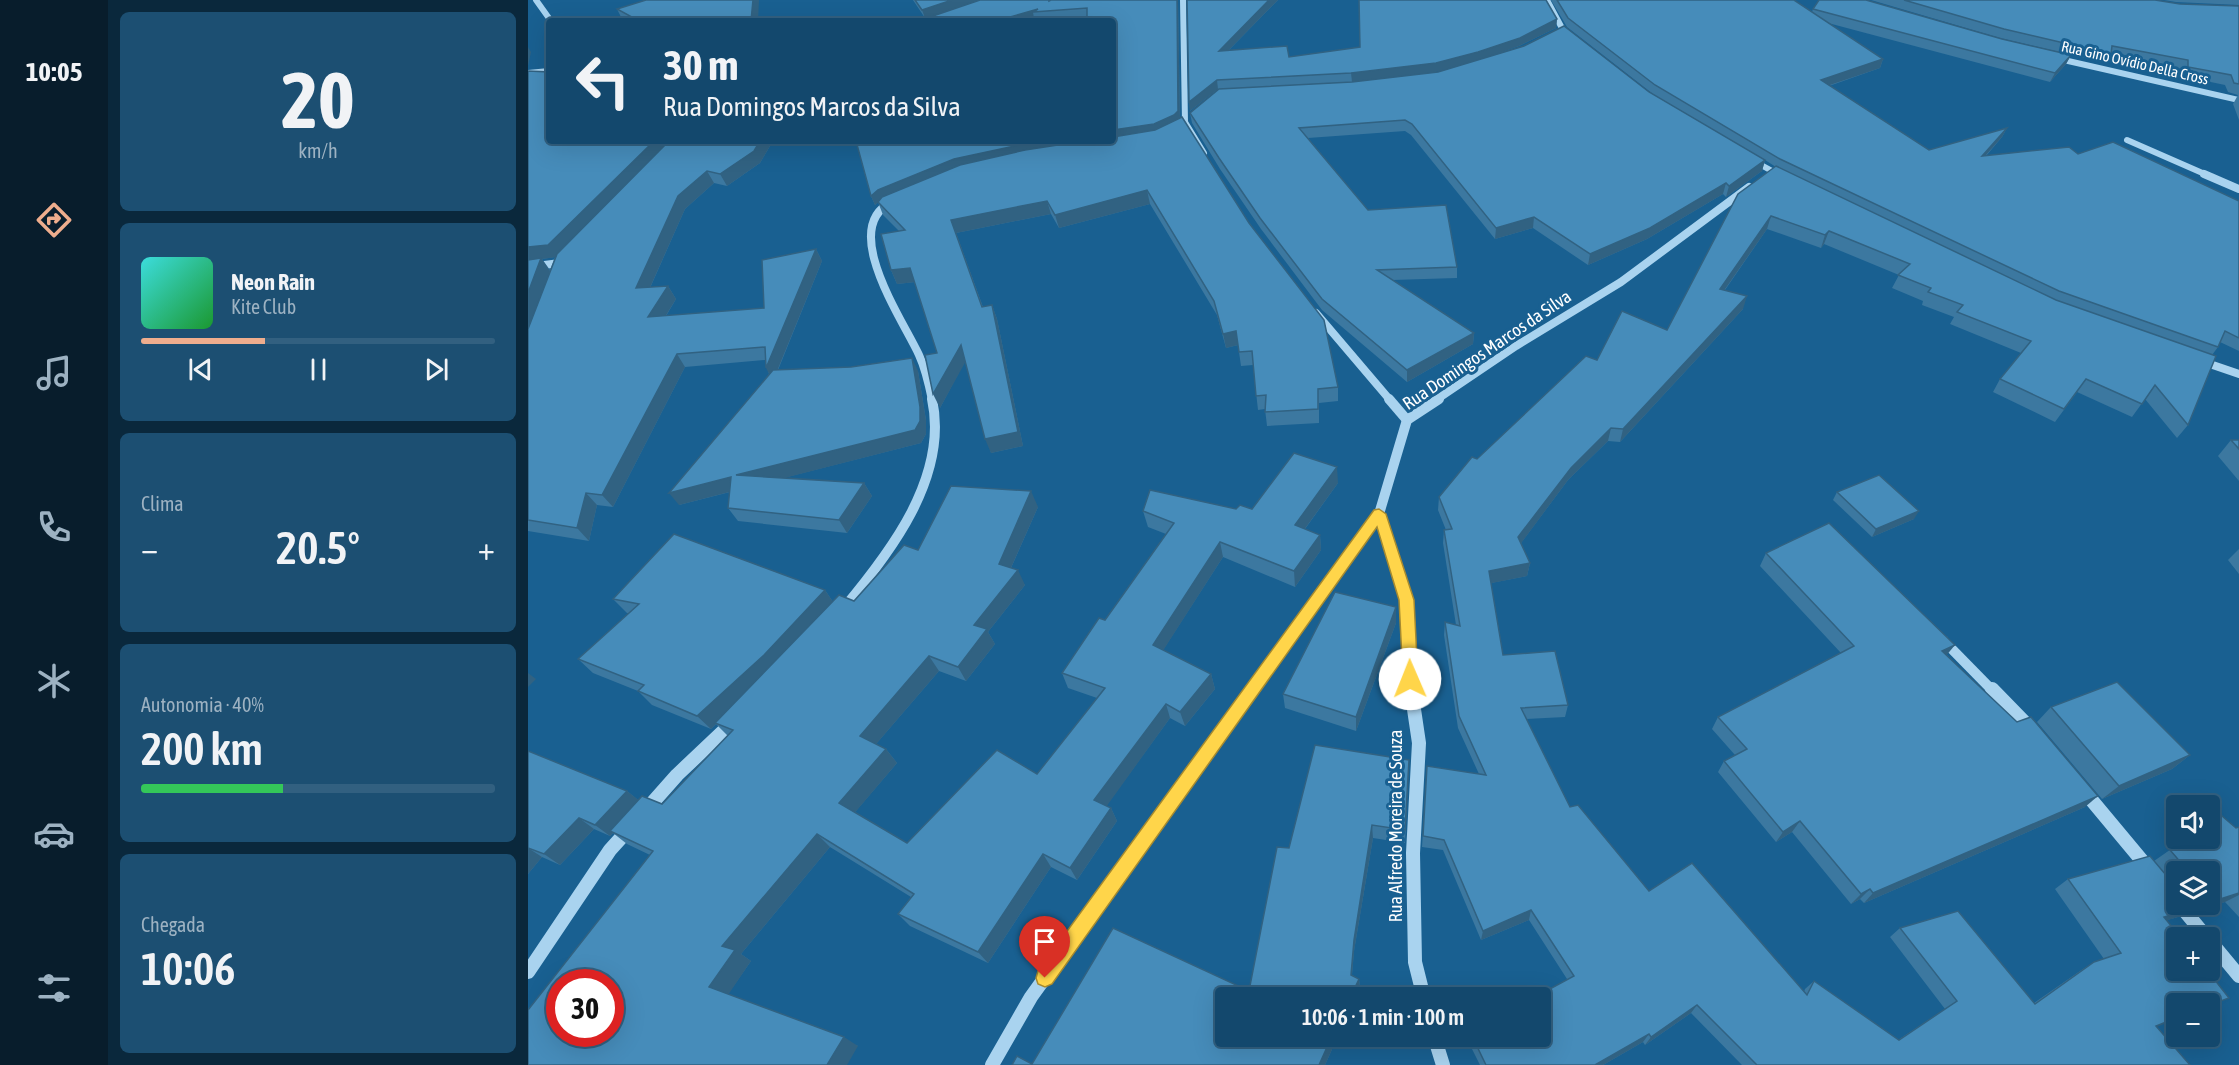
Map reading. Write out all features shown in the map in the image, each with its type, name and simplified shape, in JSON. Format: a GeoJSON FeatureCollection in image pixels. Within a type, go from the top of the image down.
{"type":"FeatureCollection","features":[{"type":"Feature","properties":{"kind":"street"},"geometry":{"type":"LineString","coordinates":[[536,0],[549,18]]}},
{"type":"Feature","properties":{"kind":"street"},"geometry":{"type":"LineString","coordinates":[[1184,0],[1185,121],[1210,162]]}},
{"type":"Feature","properties":{"kind":"street"},"geometry":{"type":"LineString","coordinates":[[1547,0],[1559,33],[1580,44]]}},
{"type":"Feature","properties":{"kind":"street","name":"Rua Gino Ovídio Della Cross"},"geometry":{"type":"LineString","coordinates":[[2043,55],[2239,99]]}},
{"type":"Feature","properties":{"kind":"street"},"geometry":{"type":"LineString","coordinates":[[528,74],[546,71]]}},
{"type":"Feature","properties":{"kind":"street"},"geometry":{"type":"LineString","coordinates":[[2127,140],[2239,189]]}},
{"type":"Feature","properties":{"kind":"street"},"geometry":{"type":"LineString","coordinates":[[1741,153],[1792,181]]}},
{"type":"Feature","properties":{"kind":"street","name":"Rua Domingos Marcos da Silva"},"geometry":{"type":"LineString","coordinates":[[992,1065],[1031,997],[1379,514],[1407,420],[1516,346],[1621,282],[1771,171]]}},
{"type":"Feature","properties":{"kind":"street"},"geometry":{"type":"LineString","coordinates":[[837,616],[882,560],[907,523],[926,483],[933,452],[933,412],[926,373],[875,260],[870,228],[884,205],[903,197]]}},
{"type":"Feature","properties":{"kind":"street"},"geometry":{"type":"LineString","coordinates":[[557,273],[560,263],[568,254]]}},
{"type":"Feature","properties":{"kind":"street"},"geometry":{"type":"LineString","coordinates":[[528,267],[560,263]]}},
{"type":"Feature","properties":{"kind":"street"},"geometry":{"type":"LineString","coordinates":[[1306,301],[1407,420]]}},
{"type":"Feature","properties":{"kind":"street"},"geometry":{"type":"LineString","coordinates":[[2195,358],[2239,374]]}},
{"type":"Feature","properties":{"kind":"street","name":"Rua Alfredo Moreira de Souza"},"geometry":{"type":"LineString","coordinates":[[1379,514],[1407,609],[1410,679],[1419,743],[1413,853],[1415,962],[1421,987]]}},
{"type":"Feature","properties":{"kind":"street"},"geometry":{"type":"LineString","coordinates":[[1933,630],[2039,737]]}},
{"type":"Feature","properties":{"kind":"street"},"geometry":{"type":"LineString","coordinates":[[528,972],[610,850],[677,776],[746,710]]}},
{"type":"Feature","properties":{"kind":"street"},"geometry":{"type":"LineString","coordinates":[[2077,783],[2166,889]]}},
{"type":"Feature","properties":{"kind":"street"},"geometry":{"type":"LineString","coordinates":[[2188,915],[2198,927]]}},
{"type":"Feature","properties":{"kind":"street"},"geometry":{"type":"LineString","coordinates":[[2220,953],[2239,976]]}},
{"type":"Feature","properties":{"kind":"street"},"geometry":{"type":"LineString","coordinates":[[1437,1047],[1443,1065]]}},
{"type":"Feature","properties":{"kind":"building"},"geometry":{"type":"Polygon","coordinates":[[[646,0],[753,0],[751,18],[634,18],[617,9],[646,0]]]}},
{"type":"Feature","properties":{"kind":"building"},"geometry":{"type":"Polygon","coordinates":[[[915,0],[952,0],[922,10],[915,0]]]}},
{"type":"Feature","properties":{"kind":"building"},"geometry":{"type":"Polygon","coordinates":[[[980,0],[1177,0],[1178,111],[1154,124],[1116,130],[1116,18],[1087,18],[1087,8],[1033,12],[1038,9],[1006,18],[927,18],[980,0]]]}},
{"type":"Feature","properties":{"kind":"building"},"geometry":{"type":"Polygon","coordinates":[[[1187,0],[1269,0],[1219,51],[1287,46],[1289,57],[1360,47],[1359,0],[1546,0],[1557,19],[1520,38],[1436,63],[1351,73],[1217,80],[1189,102],[1187,0]]]}},
{"type":"Feature","properties":{"kind":"building"},"geometry":{"type":"Polygon","coordinates":[[[1557,0],[1794,0],[1883,59],[1821,80],[1929,150],[2007,128],[1982,156],[2069,147],[2078,154],[2113,142],[2239,201],[2239,338],[2225,331],[2218,347],[2059,291],[1780,159],[1655,85],[1568,18],[1557,0]]]}},
{"type":"Feature","properties":{"kind":"building"},"geometry":{"type":"Polygon","coordinates":[[[1819,0],[1866,0],[2002,39],[2071,55],[2055,73],[1813,9],[1819,0]]]}},
{"type":"Feature","properties":{"kind":"building"},"geometry":{"type":"Polygon","coordinates":[[[1904,0],[2155,0],[2180,4],[2239,6],[2239,84],[2234,83],[2231,75],[2188,67],[2188,60],[2112,46],[2111,54],[2004,29],[1904,0]]]}},
{"type":"Feature","properties":{"kind":"building"},"geometry":{"type":"Polygon","coordinates":[[[1564,26],[1649,92],[1765,160],[1729,186],[1726,183],[1650,228],[1590,254],[1534,217],[1496,228],[1412,124],[1405,120],[1299,128],[1368,210],[1446,205],[1457,267],[1377,270],[1474,333],[1407,370],[1322,299],[1260,218],[1190,113],[1219,89],[1352,82],[1438,72],[1524,46],[1564,26]]]}},
{"type":"Feature","properties":{"kind":"building"},"geometry":{"type":"Polygon","coordinates":[[[528,71],[546,72],[546,144],[651,144],[548,245],[528,247],[528,71]]]}},
{"type":"Feature","properties":{"kind":"building"},"geometry":{"type":"Polygon","coordinates":[[[1182,117],[1249,223],[1324,320],[1338,387],[1318,389],[1318,409],[1265,412],[1266,395],[1256,396],[1252,351],[1239,352],[1236,331],[1223,334],[1214,301],[1147,190],[1055,215],[1047,201],[951,220],[982,307],[992,305],[1018,432],[985,439],[961,345],[933,394],[925,355],[937,353],[910,268],[891,270],[881,234],[905,230],[878,202],[882,197],[960,165],[1025,150],[1064,144],[1116,144],[1116,136],[1155,130],[1182,117]]]}},
{"type":"Feature","properties":{"kind":"building"},"geometry":{"type":"Polygon","coordinates":[[[666,144],[758,144],[754,151],[720,174],[707,171],[678,196],[636,288],[668,286],[648,317],[764,308],[762,260],[816,249],[766,368],[765,347],[677,354],[602,495],[586,493],[577,528],[528,520],[528,329],[557,254],[666,144]]]}},
{"type":"Feature","properties":{"kind":"building"},"geometry":{"type":"Polygon","coordinates":[[[857,144],[1024,144],[954,159],[878,190],[871,196],[857,144]]]}},
{"type":"Feature","properties":{"kind":"building"},"geometry":{"type":"Polygon","coordinates":[[[1776,166],[2056,300],[2216,356],[2188,425],[2155,385],[2142,404],[2086,379],[2064,409],[2000,379],[2031,341],[1957,312],[1963,305],[1928,292],[1931,288],[1898,275],[1910,264],[1829,231],[1825,235],[1771,216],[1720,289],[1747,296],[1623,429],[1611,428],[1571,468],[1518,537],[1530,563],[1489,571],[1503,655],[1555,651],[1568,705],[1521,708],[1570,807],[1578,805],[1649,891],[1692,863],[1807,995],[1814,981],[1899,1040],[1957,1001],[1900,928],[1958,911],[2035,1004],[2094,962],[2121,953],[2068,879],[2150,856],[2166,875],[2166,915],[2170,915],[2164,917],[2172,927],[2166,927],[2166,981],[2216,981],[2229,998],[2220,1001],[2220,993],[2166,993],[2166,1022],[2156,1026],[2166,1037],[2166,1047],[2174,1047],[2190,1065],[1757,1065],[1697,1005],[1651,1037],[1649,1034],[1595,1065],[1486,1065],[1477,1047],[1551,1047],[1551,988],[1574,976],[1531,910],[1483,931],[1444,840],[1423,836],[1427,766],[1486,775],[1459,716],[1445,622],[1460,626],[1444,530],[1452,529],[1439,497],[1472,457],[1477,459],[1586,356],[1597,360],[1622,311],[1667,330],[1738,194],[1776,166]]]}},
{"type":"Feature","properties":{"kind":"building"},"geometry":{"type":"Polygon","coordinates":[[[541,258],[528,293],[528,260],[541,258]]]}},
{"type":"Feature","properties":{"kind":"building"},"geometry":{"type":"Polygon","coordinates":[[[912,358],[920,407],[920,421],[915,430],[736,475],[864,483],[839,520],[728,508],[731,477],[669,493],[773,370],[851,367],[912,358]]]}},
{"type":"Feature","properties":{"kind":"building"},"geometry":{"type":"Polygon","coordinates":[[[2231,440],[2239,440],[2239,449],[2231,440]]]}},
{"type":"Feature","properties":{"kind":"building"},"geometry":{"type":"Polygon","coordinates":[[[1294,453],[1337,467],[1295,525],[1320,535],[1294,571],[1220,542],[1153,645],[1211,674],[1180,712],[1166,704],[1094,800],[1111,808],[1070,868],[1043,854],[978,952],[898,914],[914,894],[817,834],[722,946],[735,950],[709,987],[844,1037],[827,1065],[528,1065],[528,1010],[546,987],[546,1047],[624,1047],[624,969],[560,969],[653,851],[610,831],[642,796],[662,804],[733,730],[715,723],[839,595],[854,601],[904,545],[918,550],[951,486],[1031,491],[999,564],[1018,570],[974,625],[987,629],[958,667],[929,656],[860,736],[886,749],[839,803],[907,843],[997,750],[1037,774],[1105,688],[1062,673],[1099,618],[1105,620],[1174,523],[1143,511],[1150,490],[1236,509],[1240,505],[1252,509],[1294,453]]]}},
{"type":"Feature","properties":{"kind":"building"},"geometry":{"type":"Polygon","coordinates":[[[1879,475],[1919,511],[1876,529],[1837,492],[1879,475]]]}},
{"type":"Feature","properties":{"kind":"building"},"geometry":{"type":"Polygon","coordinates":[[[1829,523],[1955,645],[1942,651],[2017,722],[2031,717],[2098,796],[1873,893],[1870,889],[1861,894],[1800,821],[1783,832],[1724,761],[1747,749],[1718,717],[1854,646],[1766,553],[1829,523]]]}},
{"type":"Feature","properties":{"kind":"building"},"geometry":{"type":"Polygon","coordinates":[[[674,534],[825,590],[764,655],[697,716],[638,691],[644,685],[578,659],[639,604],[613,599],[674,534]]]}},
{"type":"Feature","properties":{"kind":"building"},"geometry":{"type":"Polygon","coordinates":[[[1335,592],[1396,607],[1356,717],[1283,694],[1335,592]]]}},
{"type":"Feature","properties":{"kind":"building"},"geometry":{"type":"Polygon","coordinates":[[[2117,682],[2190,755],[2119,786],[2051,707],[2117,682]]]}},
{"type":"Feature","properties":{"kind":"building"},"geometry":{"type":"Polygon","coordinates":[[[1315,745],[1409,760],[1405,830],[1372,825],[1354,940],[1351,975],[1359,979],[1355,987],[1250,987],[1277,847],[1289,848],[1315,745]]]}},
{"type":"Feature","properties":{"kind":"building"},"geometry":{"type":"Polygon","coordinates":[[[528,751],[627,791],[595,825],[579,818],[544,854],[528,848],[528,751]]]}},
{"type":"Feature","properties":{"kind":"building"},"geometry":{"type":"Polygon","coordinates":[[[2222,816],[2236,828],[2239,827],[2239,893],[2220,899],[2220,861],[2180,861],[2170,850],[2220,849],[2220,817],[2222,816]]]}},
{"type":"Feature","properties":{"kind":"building"},"geometry":{"type":"Polygon","coordinates":[[[1113,928],[1240,987],[1215,987],[1215,1047],[1327,1047],[1319,1065],[1012,1065],[1017,1056],[1032,1064],[1113,928]]]}},
{"type":"Feature","properties":{"kind":"route"},"geometry":{"type":"LineString","coordinates":[[1045,978],[1379,514],[1406,600],[1410,639],[1410,679]]}}]}
